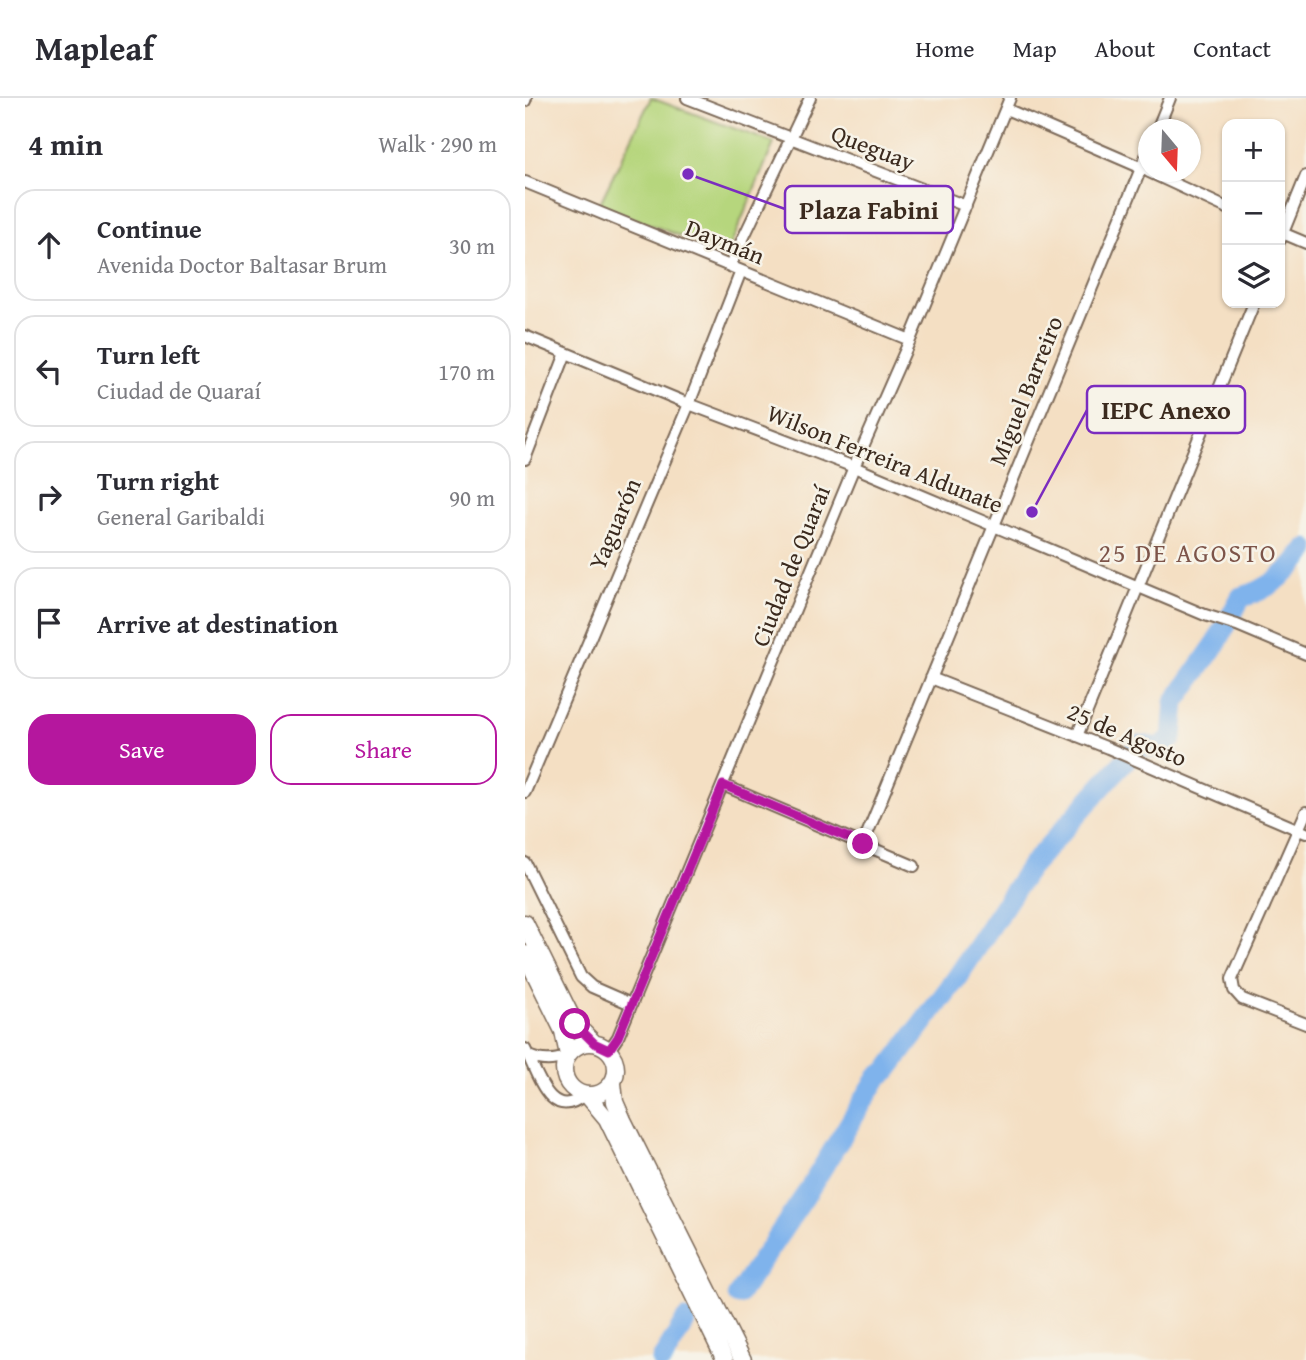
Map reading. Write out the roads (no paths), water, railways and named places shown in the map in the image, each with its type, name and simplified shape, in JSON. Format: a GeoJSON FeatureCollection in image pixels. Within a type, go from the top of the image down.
{"type":"FeatureCollection","features":[{"type":"Feature","properties":{"kind":"main road"},"geometry":{"type":"LineString","coordinates":[[525,923],[575,1024],[594,1043],[609,1050],[613,1056],[617,1069],[613,1083],[615,1102],[743,1360]]}},
{"type":"Feature","properties":{"kind":"main road"},"geometry":{"type":"LineString","coordinates":[[525,954],[563,1031],[567,1082],[577,1092],[586,1095],[601,1093],[613,1083]]}},
{"type":"Feature","properties":{"kind":"main road"},"geometry":{"type":"LineString","coordinates":[[567,1056],[579,1045],[594,1043]]}},
{"type":"Feature","properties":{"kind":"main road"},"geometry":{"type":"LineString","coordinates":[[586,1095],[607,1119],[725,1360]]}},
{"type":"Feature","properties":{"kind":"street","name":"Queguay"},"geometry":{"type":"LineString","coordinates":[[687,98],[966,206]]}},
{"type":"Feature","properties":{"kind":"street","name":"Yaguarón"},"geometry":{"type":"LineString","coordinates":[[525,792],[689,404],[735,268],[810,98]]}},
{"type":"Feature","properties":{"kind":"street"},"geometry":{"type":"LineString","coordinates":[[1161,119],[1170,98]]}},
{"type":"Feature","properties":{"kind":"street"},"geometry":{"type":"LineString","coordinates":[[1008,103],[1138,166]]}},
{"type":"Feature","properties":{"kind":"street","name":"Ciudad de Quaraí"},"geometry":{"type":"LineString","coordinates":[[609,1050],[618,1037],[1008,103]]}},
{"type":"Feature","properties":{"kind":"street"},"geometry":{"type":"LineString","coordinates":[[1285,226],[1306,176]]}},
{"type":"Feature","properties":{"kind":"street","name":"Daymán"},"geometry":{"type":"LineString","coordinates":[[525,182],[910,340]]}},
{"type":"Feature","properties":{"kind":"street","name":"Miguel Barreiro"},"geometry":{"type":"LineString","coordinates":[[863,844],[993,526],[1141,182]]}},
{"type":"Feature","properties":{"kind":"street"},"geometry":{"type":"LineString","coordinates":[[1172,182],[1222,206]]}},
{"type":"Feature","properties":{"kind":"street"},"geometry":{"type":"LineString","coordinates":[[1285,236],[1306,243]]}},
{"type":"Feature","properties":{"kind":"street"},"geometry":{"type":"LineString","coordinates":[[1076,736],[1252,308]]}},
{"type":"Feature","properties":{"kind":"street","name":"Wilson Ferreira Aldunate"},"geometry":{"type":"LineString","coordinates":[[525,336],[689,404],[854,467],[1205,615],[1237,625],[1306,654]]}},
{"type":"Feature","properties":{"kind":"street"},"geometry":{"type":"LineString","coordinates":[[525,459],[566,353]]}},
{"type":"Feature","properties":{"kind":"street","name":"25 de Agosto"},"geometry":{"type":"LineString","coordinates":[[931,678],[1108,748],[1303,831]]}},
{"type":"Feature","properties":{"kind":"street"},"geometry":{"type":"LineString","coordinates":[[723,785],[914,866]]}},
{"type":"Feature","properties":{"kind":"street"},"geometry":{"type":"LineString","coordinates":[[1306,813],[1303,831],[1231,979],[1234,990],[1242,999],[1306,1024]]}},
{"type":"Feature","properties":{"kind":"street"},"geometry":{"type":"LineString","coordinates":[[525,863],[581,977],[592,987],[631,1004]]}},
{"type":"Feature","properties":{"kind":"street"},"geometry":{"type":"LineString","coordinates":[[527,1053],[540,1060],[552,1061],[567,1056]]}},
{"type":"Feature","properties":{"kind":"street"},"geometry":{"type":"LineString","coordinates":[[527,1053],[550,1098],[558,1104],[573,1104],[586,1095]]}},
{"type":"Feature","properties":{"kind":"waterway"},"geometry":{"type":"LineString","coordinates":[[738,1295],[805,1196],[878,1077],[888,1070],[956,979],[1029,868],[1139,745],[1159,748],[1172,738],[1175,702],[1217,642],[1241,597],[1278,579],[1306,549]]}},
{"type":"Feature","properties":{"kind":"waterway"},"geometry":{"type":"LineString","coordinates":[[662,1360],[686,1320]]}},
{"type":"Feature","properties":{"kind":"place","name":"Plaza Fabini"},"geometry":{"type":"Point","coordinates":[688,174]}},
{"type":"Feature","properties":{"kind":"place","name":"IEPC Anexo"},"geometry":{"type":"Point","coordinates":[1032,512]}},
{"type":"Feature","properties":{"kind":"district","name":"25 DE AGOSTO"},"geometry":{"type":"Point","coordinates":[1188,553]}}]}
